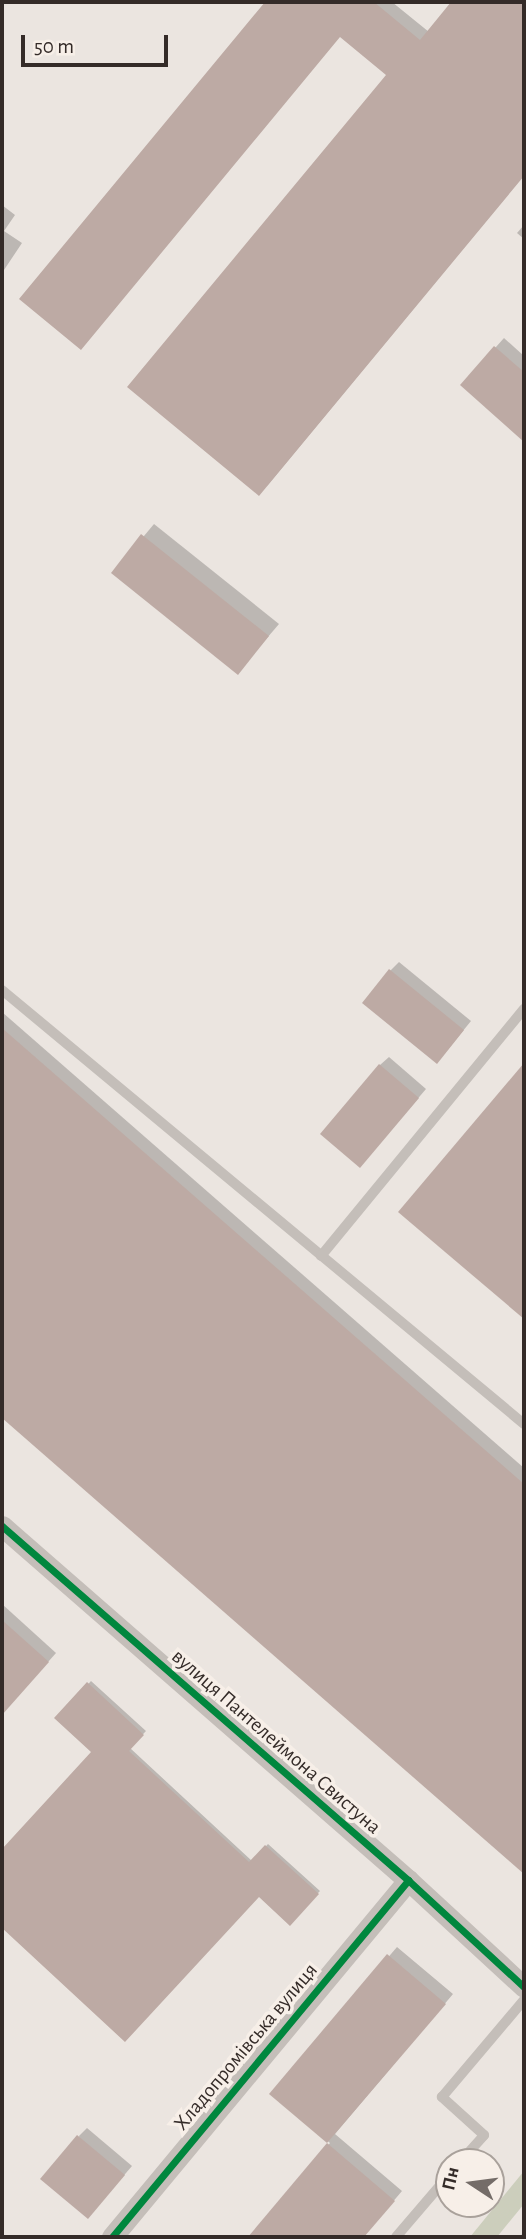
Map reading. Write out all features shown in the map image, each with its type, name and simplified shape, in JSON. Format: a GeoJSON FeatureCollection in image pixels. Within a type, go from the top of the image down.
{"type":"FeatureCollection","features":[{"type":"Feature","properties":{"kind":"street","name":"вулиця Пантелеймона Свистуна"},"geometry":{"type":"LineString","coordinates":[[2,1526],[408,1880],[524,1987]]}},
{"type":"Feature","properties":{"kind":"street","name":"Хладопромівська вулиця"},"geometry":{"type":"LineString","coordinates":[[112,2237],[408,1880]]}},
{"type":"Feature","properties":{"kind":"lane"},"geometry":{"type":"LineString","coordinates":[[2,990],[524,1424]]}},
{"type":"Feature","properties":{"kind":"lane"},"geometry":{"type":"LineString","coordinates":[[321,1255],[524,1009]]}},
{"type":"Feature","properties":{"kind":"lane"},"geometry":{"type":"LineString","coordinates":[[472,2148],[484,2135],[442,2097],[524,2000]]}},
{"type":"Feature","properties":{"kind":"lane"},"geometry":{"type":"LineString","coordinates":[[396,2237],[435,2191]]}},
{"type":"Feature","properties":{"kind":"green space"},"geometry":{"type":"Polygon","coordinates":[[[524,2171],[524,2204],[497,2237],[470,2237],[486,2218],[505,2218],[505,2194],[524,2171]]]}},
{"type":"Feature","properties":{"kind":"building"},"geometry":{"type":"Polygon","coordinates":[[[265,2],[374,2],[420,40],[451,2],[524,2],[524,176],[259,496],[127,387],[386,75],[340,37],[81,350],[19,299],[265,2]]]}},
{"type":"Feature","properties":{"kind":"building"},"geometry":{"type":"Polygon","coordinates":[[[494,346],[524,372],[524,442],[460,385],[494,346]]]}},
{"type":"Feature","properties":{"kind":"building"},"geometry":{"type":"Polygon","coordinates":[[[141,534],[269,636],[238,675],[111,573],[141,534]]]}},
{"type":"Feature","properties":{"kind":"building"},"geometry":{"type":"Polygon","coordinates":[[[389,969],[464,1030],[437,1064],[362,1003],[389,969]]]}},
{"type":"Feature","properties":{"kind":"building"},"geometry":{"type":"Polygon","coordinates":[[[2,1028],[524,1484],[524,1874],[2,1418],[2,1028]]]}},
{"type":"Feature","properties":{"kind":"building"},"geometry":{"type":"Polygon","coordinates":[[[524,1063],[524,1319],[398,1212],[524,1063]]]}},
{"type":"Feature","properties":{"kind":"building"},"geometry":{"type":"Polygon","coordinates":[[[379,1064],[419,1098],[360,1168],[320,1134],[379,1064]]]}},
{"type":"Feature","properties":{"kind":"building"},"geometry":{"type":"Polygon","coordinates":[[[2,1620],[49,1662],[2,1715],[2,1620]]]}},
{"type":"Feature","properties":{"kind":"building"},"geometry":{"type":"Polygon","coordinates":[[[87,1682],[144,1735],[129,1751],[249,1862],[265,1845],[319,1894],[290,1926],[259,1897],[125,2042],[2,1928],[2,1849],[91,1752],[54,1718],[87,1682]]]}},
{"type":"Feature","properties":{"kind":"building"},"geometry":{"type":"Polygon","coordinates":[[[387,1954],[446,2004],[327,2143],[269,2094],[387,1954]]]}},
{"type":"Feature","properties":{"kind":"building"},"geometry":{"type":"Polygon","coordinates":[[[77,2135],[125,2175],[88,2219],[40,2179],[77,2135]]]}},
{"type":"Feature","properties":{"kind":"building"},"geometry":{"type":"Polygon","coordinates":[[[327,2143],[395,2201],[364,2237],[248,2237],[327,2143]]]}},
{"type":"Feature","properties":{"kind":"tram line"},"geometry":{"type":"LineString","coordinates":[[521,2237],[524,2233]]}},
{"type":"Feature","properties":{"kind":"cycle path"},"geometry":{"type":"LineString","coordinates":[[2,1526],[408,1880],[524,1987]]}},
{"type":"Feature","properties":{"kind":"cycle path"},"geometry":{"type":"LineString","coordinates":[[112,2237],[408,1880]]}}]}
